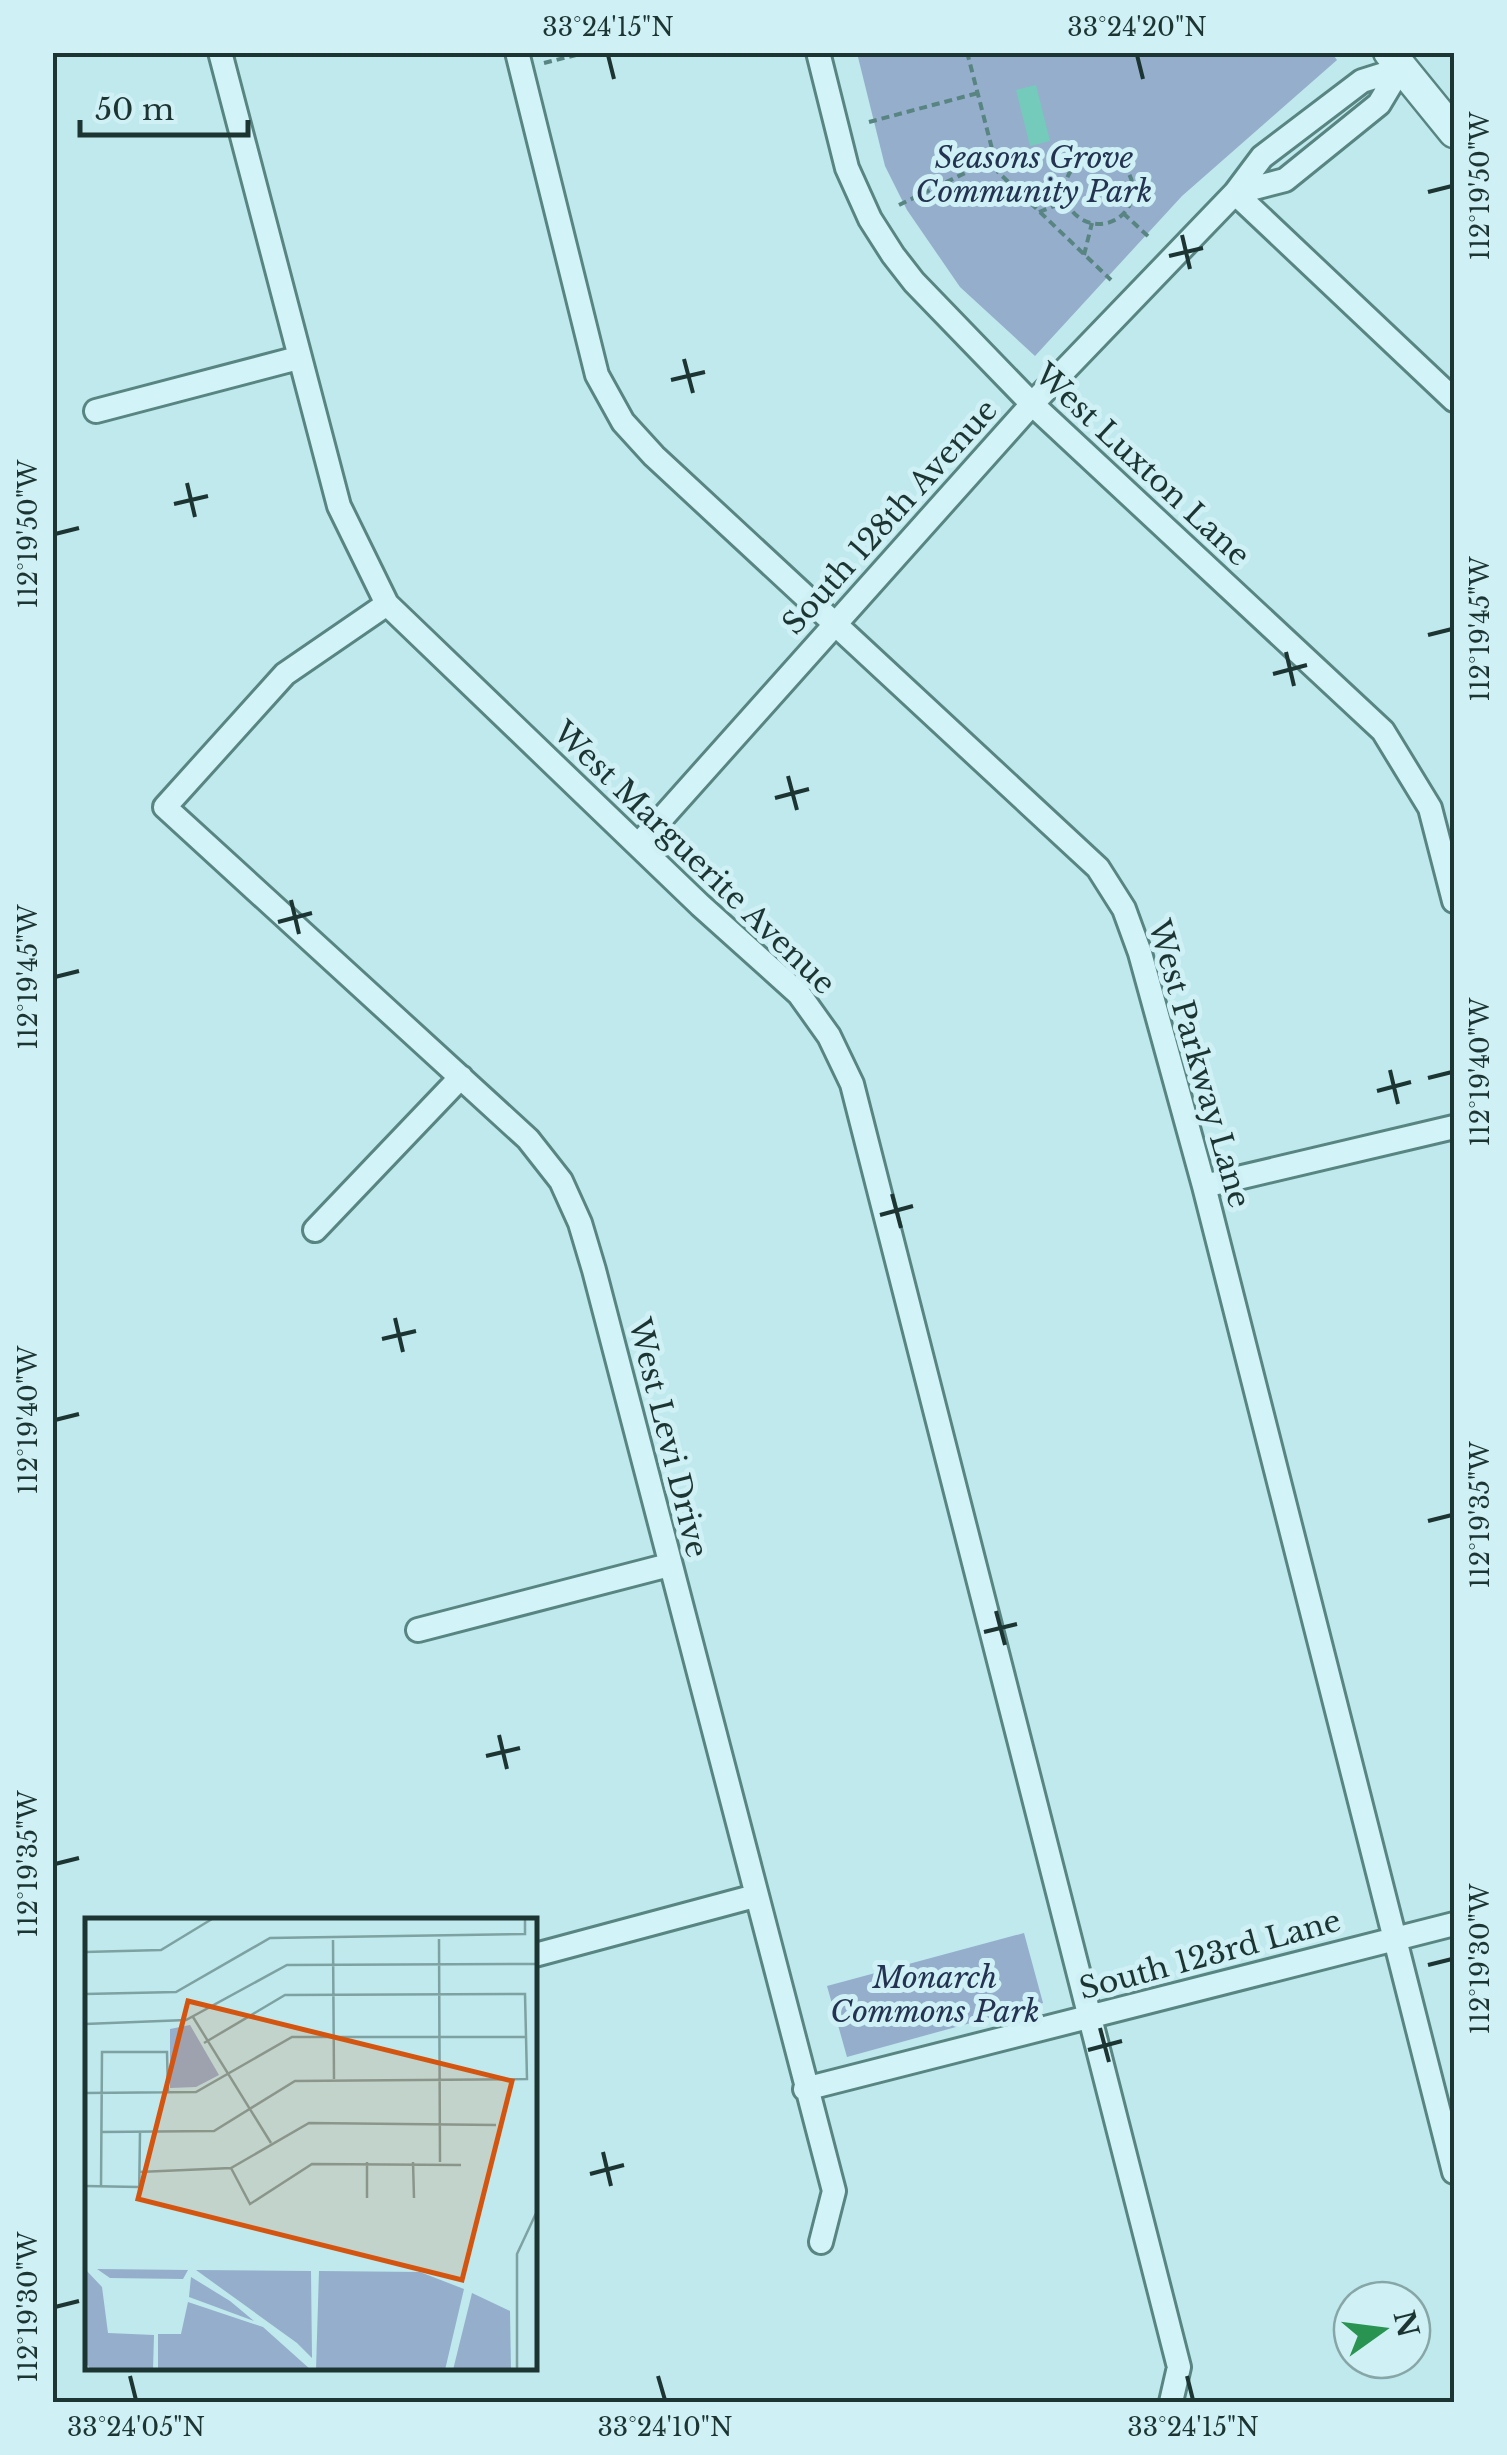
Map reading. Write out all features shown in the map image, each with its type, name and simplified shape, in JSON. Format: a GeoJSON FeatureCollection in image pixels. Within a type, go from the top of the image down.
{"type":"FeatureCollection","features":[{"type":"Feature","properties":{"kind":"street","name":"West Marguerite Avenue"},"geometry":{"type":"LineString","coordinates":[[220,52],[338,506],[388,604],[799,994],[830,1036],[852,1084],[1179,2367],[1171,2402]]}},
{"type":"Feature","properties":{"kind":"street","name":"West Luxton Lane"},"geometry":{"type":"LineString","coordinates":[[818,52],[848,168],[870,220],[914,282],[1032,404],[1383,732],[1430,808],[1454,900]]}},
{"type":"Feature","properties":{"kind":"street","name":"West Parkway Lane"},"geometry":{"type":"LineString","coordinates":[[519,60],[597,375],[623,422],[833,625],[1098,868],[1124,909],[1140,953],[1204,1186],[1454,2172]]}},
{"type":"Feature","properties":{"kind":"street"},"geometry":{"type":"LineString","coordinates":[[1394,61],[1454,132]]}},
{"type":"Feature","properties":{"kind":"street"},"geometry":{"type":"LineString","coordinates":[[1236,193],[1285,180],[1379,104],[1394,61]]}},
{"type":"Feature","properties":{"kind":"street"},"geometry":{"type":"LineString","coordinates":[[1236,193],[1454,400]]}},
{"type":"Feature","properties":{"kind":"street","name":"South 128th Avenue"},"geometry":{"type":"LineString","coordinates":[[638,844],[1032,404],[1236,193]]}},
{"type":"Feature","properties":{"kind":"street"},"geometry":{"type":"LineString","coordinates":[[96,411],[298,358]]}},
{"type":"Feature","properties":{"kind":"street","name":"West Levi Drive"},"geometry":{"type":"LineString","coordinates":[[388,604],[285,674],[164,807],[461,1076],[528,1139],[561,1180],[580,1223],[834,2191],[822,2242]]}},
{"type":"Feature","properties":{"kind":"street"},"geometry":{"type":"LineString","coordinates":[[315,1230],[461,1076]]}},
{"type":"Feature","properties":{"kind":"street"},"geometry":{"type":"LineString","coordinates":[[1204,1186],[1454,1128]]}},
{"type":"Feature","properties":{"kind":"street"},"geometry":{"type":"LineString","coordinates":[[418,1630],[670,1565]]}},
{"type":"Feature","properties":{"kind":"street"},"geometry":{"type":"LineString","coordinates":[[538,1954],[755,1896]]}},
{"type":"Feature","properties":{"kind":"street","name":"South 123rd Lane"},"geometry":{"type":"LineString","coordinates":[[806,2089],[1454,1924]]}},
{"type":"Feature","properties":{"kind":"path"},"geometry":{"type":"LineString","coordinates":[[519,60],[588,52]]}},
{"type":"Feature","properties":{"kind":"path"},"geometry":{"type":"LineString","coordinates":[[967,52],[994,160],[1006,180],[1110,280]]}},
{"type":"Feature","properties":{"kind":"path"},"geometry":{"type":"LineString","coordinates":[[869,122],[978,94]]}},
{"type":"Feature","properties":{"kind":"path"},"geometry":{"type":"LineString","coordinates":[[1103,156],[1129,174],[1132,194],[1123,213],[1110,222],[1092,224],[1076,215],[1067,201],[1064,187],[1073,167],[1082,160],[1103,156]]}},
{"type":"Feature","properties":{"kind":"path"},"geometry":{"type":"LineString","coordinates":[[899,205],[994,160]]}},
{"type":"Feature","properties":{"kind":"path"},"geometry":{"type":"LineString","coordinates":[[1039,212],[1067,201]]}},
{"type":"Feature","properties":{"kind":"path"},"geometry":{"type":"LineString","coordinates":[[1123,213],[1150,238]]}},
{"type":"Feature","properties":{"kind":"path"},"geometry":{"type":"LineString","coordinates":[[1084,255],[1092,224]]}},
{"type":"Feature","properties":{"kind":"green space","name":"Seasons Grove Community Park"},"geometry":{"type":"Polygon","coordinates":[[[1331,52],[1337,60],[1182,196],[1035,356],[960,287],[907,210],[885,166],[857,53],[1331,52]]]}},
{"type":"Feature","properties":{"kind":"green space","name":"Monarch Commons Park"},"geometry":{"type":"Polygon","coordinates":[[[1024,1933],[1043,2003],[847,2057],[827,1986],[1024,1933]]]}},
{"type":"Feature","properties":{"kind":"building"},"geometry":{"type":"Polygon","coordinates":[[[1036,85],[1050,141],[1030,146],[1016,90],[1036,85]]]}}]}
